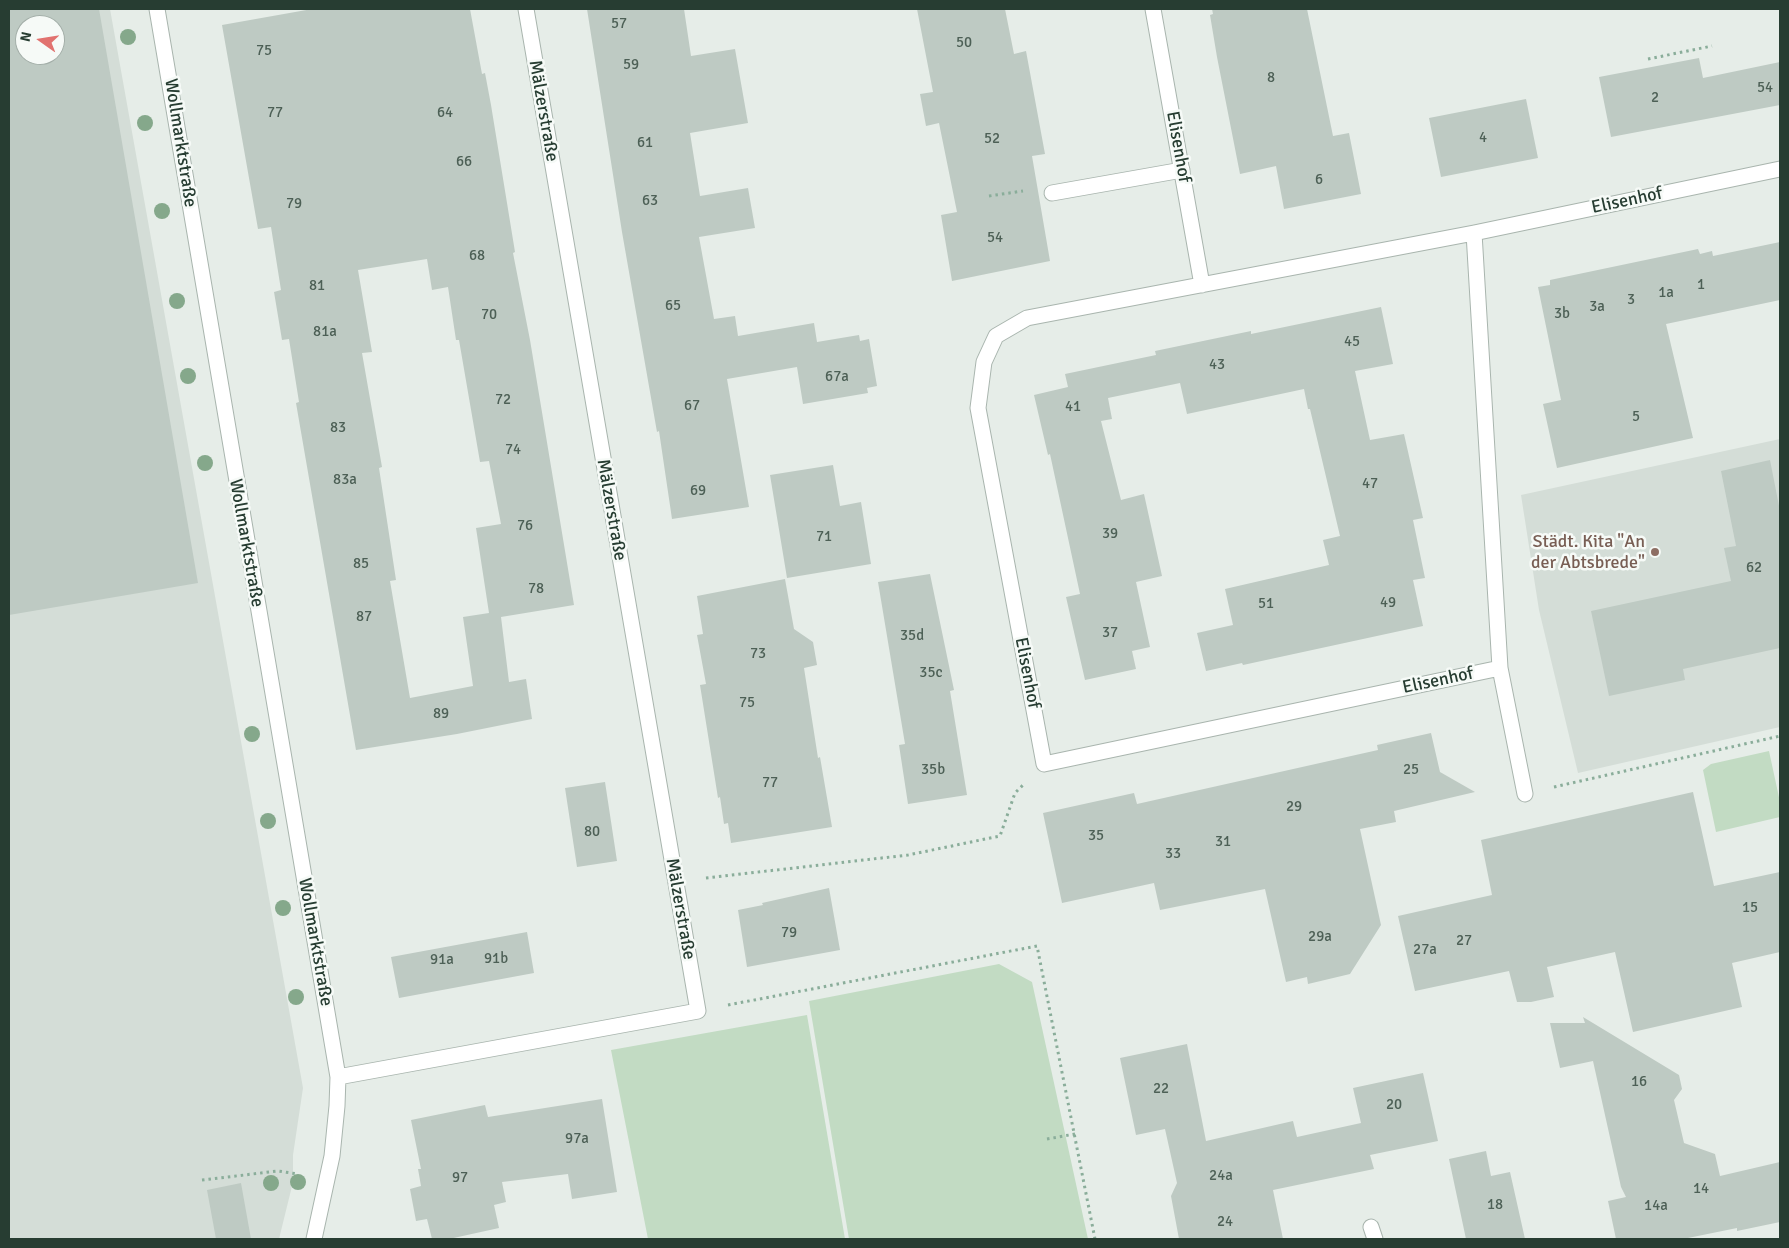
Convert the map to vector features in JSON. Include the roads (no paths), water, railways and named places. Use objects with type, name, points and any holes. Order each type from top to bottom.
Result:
[{"type":"street","name":"Wollmarktstraße","points":[[157,9],[338,1077],[332,1156],[314,1239]]},
{"type":"street","name":"Mälzerstraße","points":[[338,1077],[698,1011],[526,9]]},
{"type":"street","name":"Elisenhof","points":[[1153,9],[1202,285]]},
{"type":"street","name":"Elisenhof","points":[[1500,668],[1044,764],[978,408],[984,362],[996,336],[1027,318],[1474,233],[1780,169]]},
{"type":"street","points":[[1052,193],[1182,170]]},
{"type":"street","points":[[1474,233],[1500,668],[1525,794]]},
{"type":"place","name":"Städt. Kita \"An der Abtsbrede\"","points":[[1655,552]]}]
